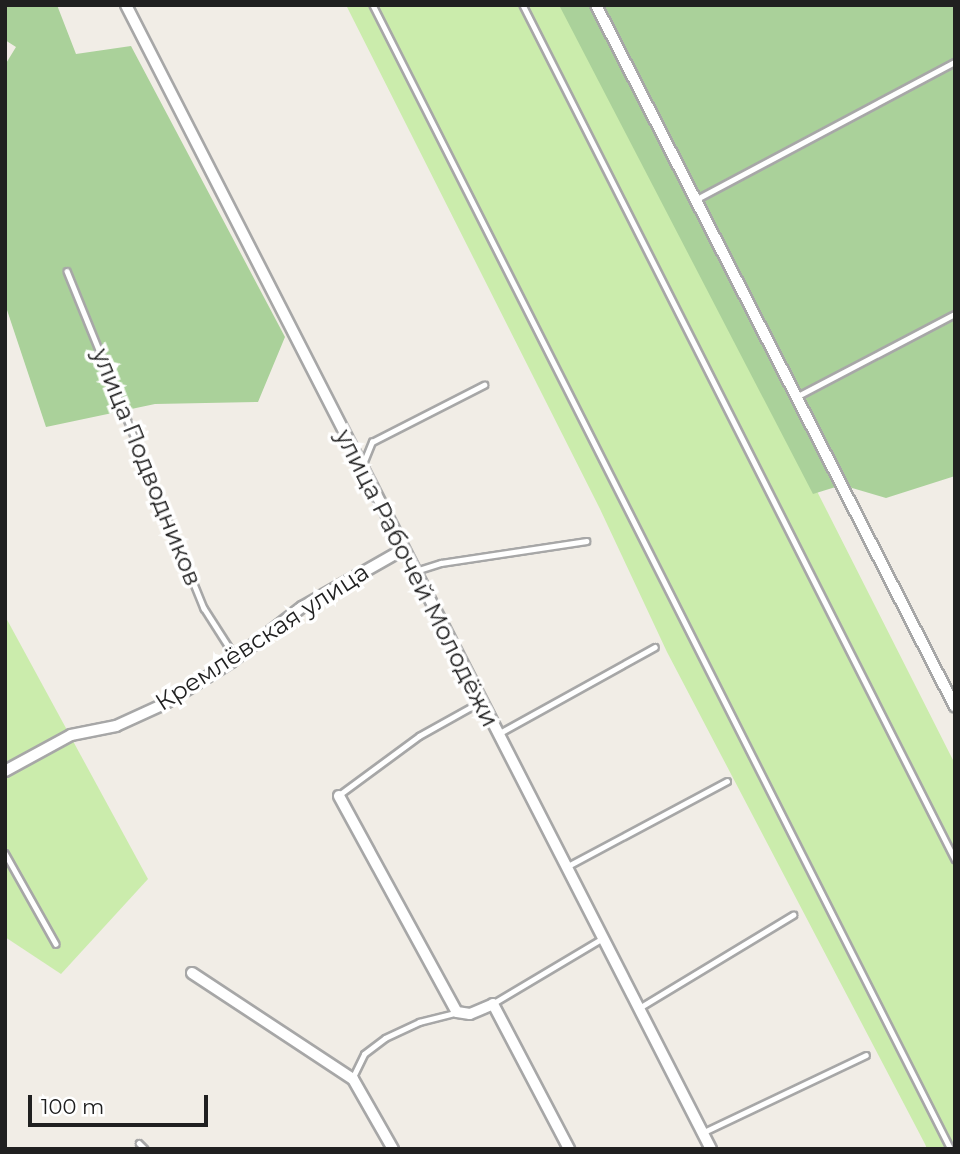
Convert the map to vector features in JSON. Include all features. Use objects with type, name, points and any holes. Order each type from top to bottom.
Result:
[{"type":"street","name":"улица Рабочей Молодёжи","points":[[126,5],[711,1149]]},
{"type":"street","points":[[599,6],[694,201],[955,707]]},
{"type":"street","name":"Кремлёвская улица","points":[[5,771],[71,735],[116,726],[164,704],[236,658],[302,607],[404,549]]},
{"type":"street","points":[[339,796],[457,1012],[470,1014],[493,1004],[569,1149]]},
{"type":"street","points":[[192,973],[353,1079],[393,1149]]},
{"type":"lane","points":[[373,5],[951,1149]]},
{"type":"lane","points":[[523,5],[955,859]]},
{"type":"lane","points":[[694,201],[955,62]]},
{"type":"lane","name":"улица Подводников","points":[[67,271],[204,608],[236,658]]},
{"type":"lane","points":[[795,398],[955,314]]},
{"type":"lane","points":[[362,468],[372,442],[484,385]]},
{"type":"lane","points":[[415,571],[441,563],[586,541]]},
{"type":"lane","points":[[497,735],[655,647]]},
{"type":"lane","points":[[339,796],[419,736],[481,702]]},
{"type":"lane","points":[[567,866],[727,781]]},
{"type":"lane","points":[[5,853],[56,944]]},
{"type":"lane","points":[[640,1007],[793,915]]},
{"type":"lane","points":[[493,1004],[604,937]]},
{"type":"lane","points":[[353,1079],[364,1054],[385,1038],[419,1022],[457,1012]]},
{"type":"lane","points":[[703,1133],[866,1055]]},
{"type":"lane","points":[[139,1143],[145,1149]]},
{"type":"green space","points":[[5,5],[57,5],[76,54],[131,46],[285,337],[258,402],[155,404],[46,427],[5,304],[5,65],[16,47],[5,40]]},
{"type":"green space","points":[[346,5],[571,5],[955,764],[955,1149],[927,1149],[667,652],[600,509]]},
{"type":"green space","points":[[559,5],[955,5],[955,476],[886,498],[842,485],[813,494]]},
{"type":"green space","points":[[5,616],[148,879],[61,974],[5,937]]}]
